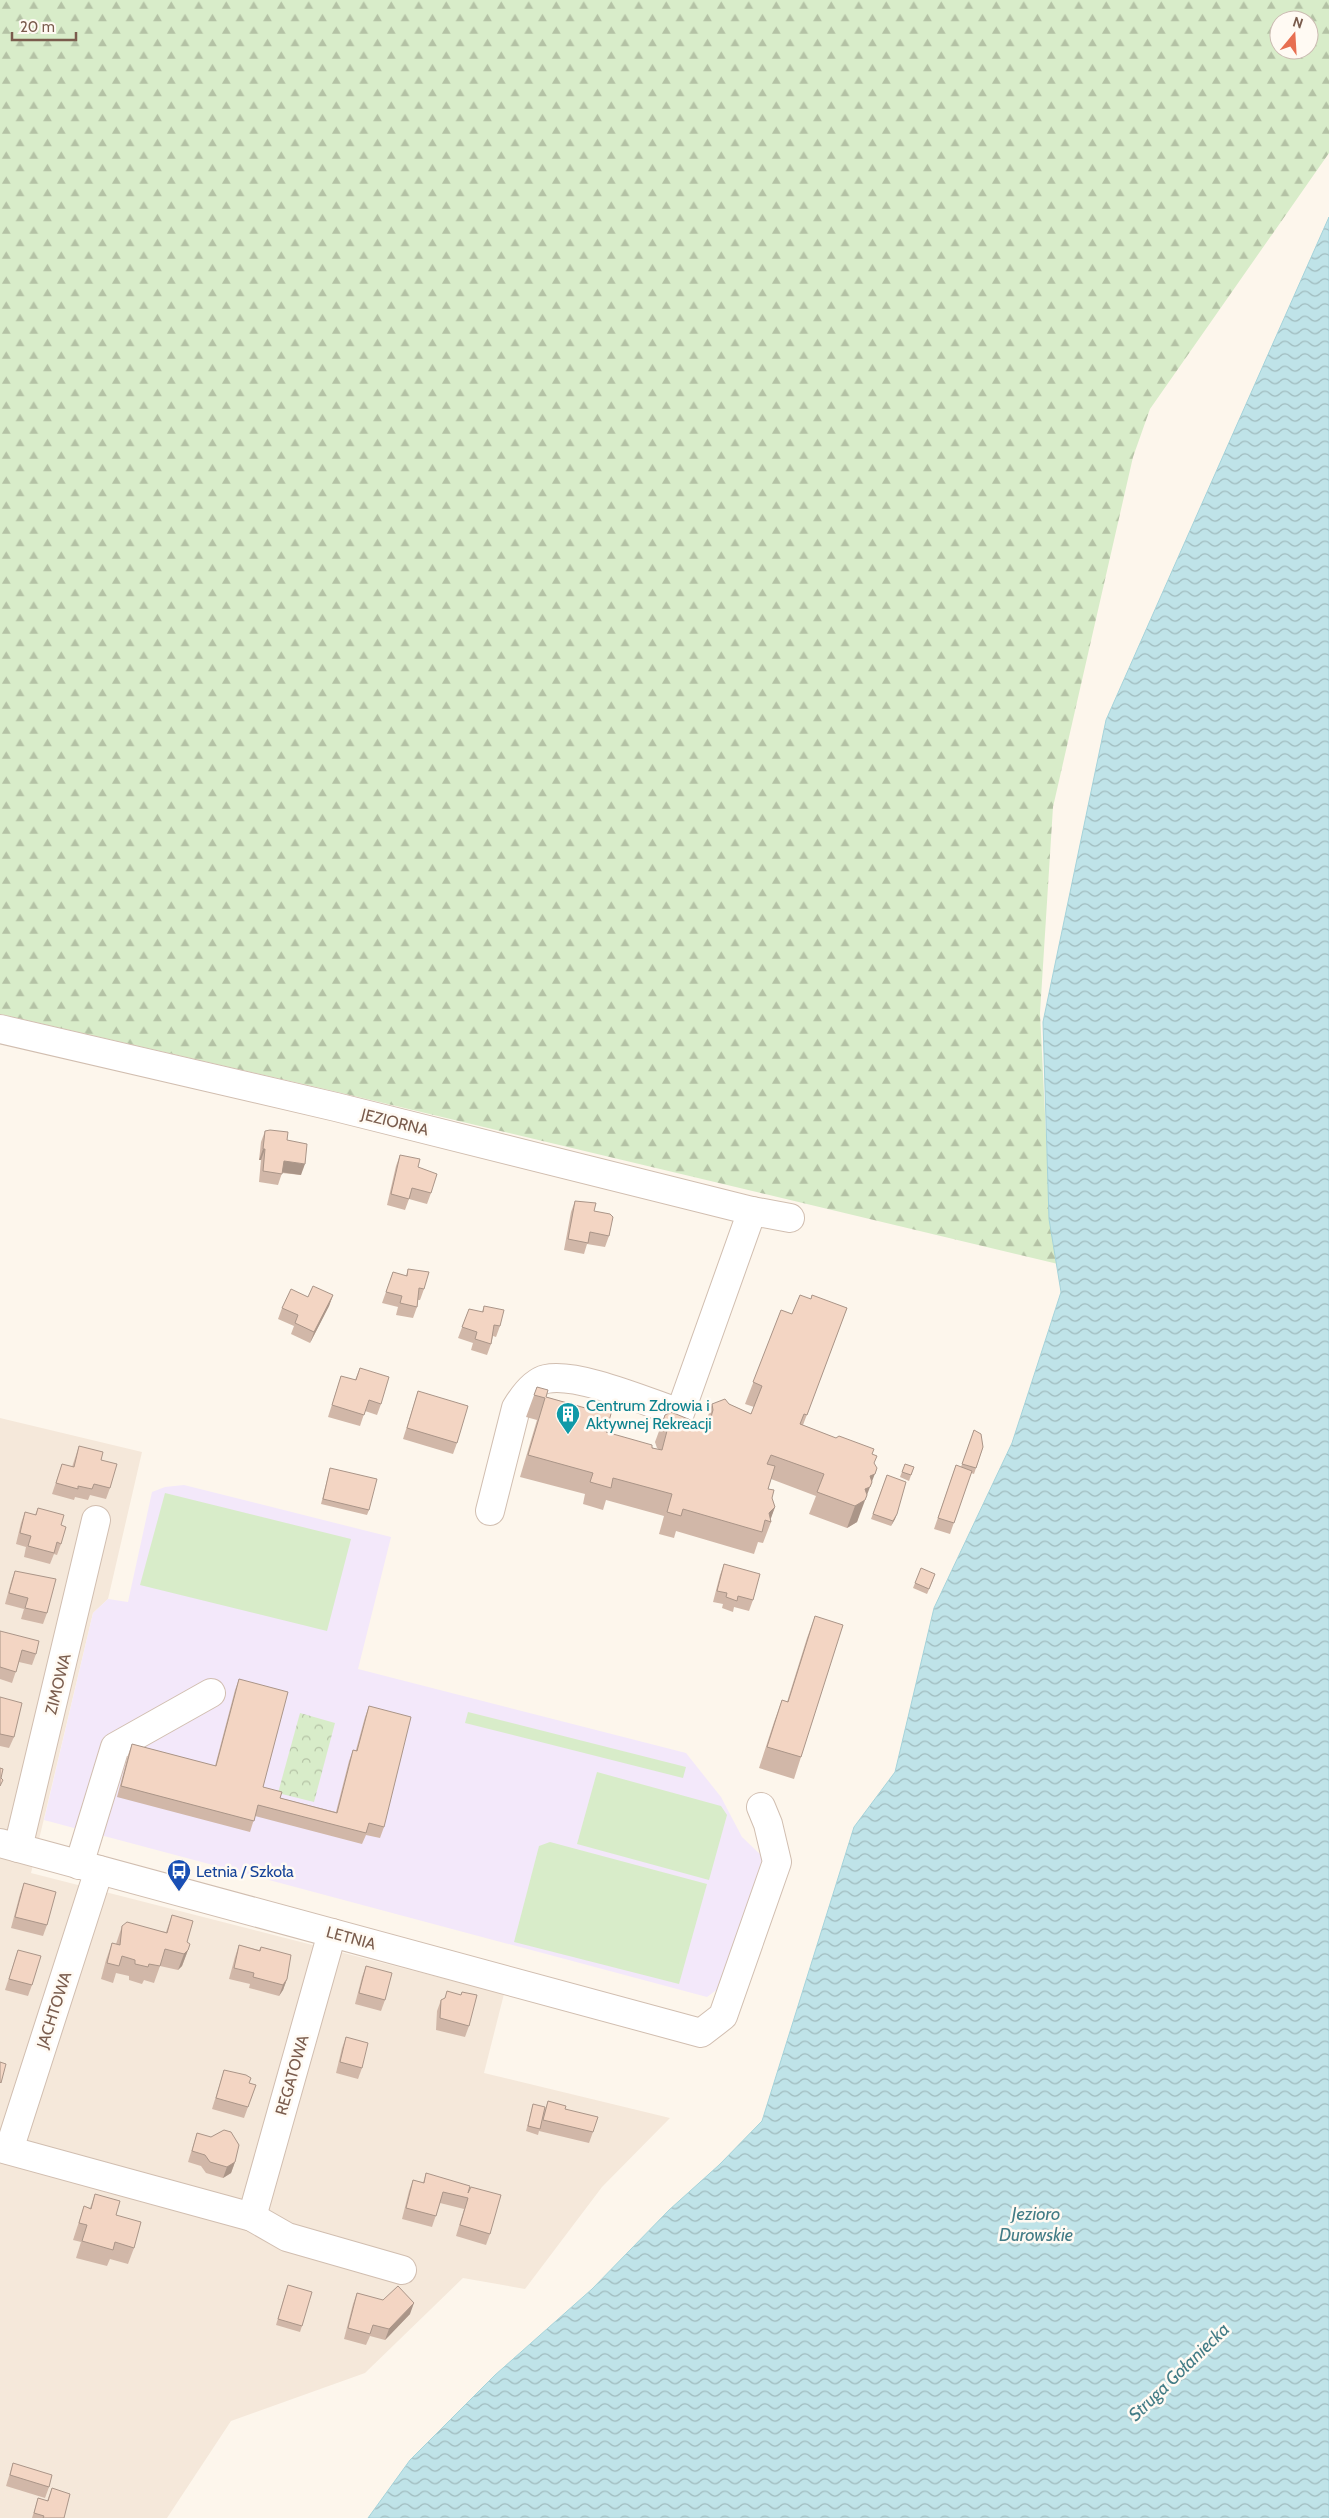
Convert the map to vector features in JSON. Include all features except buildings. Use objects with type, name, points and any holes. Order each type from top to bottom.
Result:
[{"type":"street","name":"JEZIORNA","points":[[0,1029],[336,1107],[752,1211],[790,1218]]},
{"type":"street","points":[[490,1511],[516,1408],[525,1394],[544,1380],[570,1378],[680,1413],[752,1211]]},
{"type":"street","name":"ZIMOWA","points":[[9,1846],[96,1520]]},
{"type":"street","name":"JACHTOWA","points":[[5,2149],[89,1868],[115,1747],[211,1693]]},
{"type":"street","name":"LETNIA","points":[[9,1846],[701,2033],[723,2016],[777,1862],[760,1807]]},
{"type":"street","name":"REGATOWA","points":[[252,2217],[332,1933]]},
{"type":"street","points":[[5,2149],[252,2217],[287,2236],[402,2270]]},
{"type":"shaded area","points":[[0,1418],[142,1452],[108,1599],[93,1613],[31,1873],[504,1994],[484,2073],[670,2118],[602,2187],[525,2289],[463,2278],[365,2373],[231,2421],[167,2518],[0,2518]]},
{"type":"shaded area","points":[[184,1485],[391,1537],[358,1669],[686,1753],[721,1797],[742,1837],[763,1857],[719,1988],[707,1997],[44,1820],[93,1613],[108,1599],[128,1602],[152,1492],[165,1487]]},
{"type":"green space","points":[[0,0],[1329,0],[1329,153],[1150,409],[1133,457],[1053,807],[1040,1013],[1050,1216],[1058,1264],[329,1090],[0,1014]]},
{"type":"green space","points":[[165,1493],[351,1539],[327,1631],[140,1585]]},
{"type":"green space","points":[[468,1712],[686,1767],[683,1778],[465,1723]]},
{"type":"green space","points":[[300,1713],[335,1723],[314,1802],[278,1793]]},
{"type":"green space","points":[[597,1772],[721,1806],[727,1815],[709,1880],[577,1844]]},
{"type":"green space","points":[[550,1842],[707,1884],[679,1984],[514,1942],[539,1846]]},
{"type":"water","name":"Jezioro Durowskie","points":[[1329,217],[1329,2518],[368,2518],[410,2460],[495,2375],[592,2289],[669,2210],[719,2165],[762,2121],[854,1827],[895,1772],[934,1608],[1012,1443],[1061,1292],[1049,1219],[1043,1022],[1106,720]]},
{"type":"place","name":"Centrum Zdrowia i Aktywnej Rekreacji","points":[[568,1435]]},
{"type":"place","name":"Letnia / Szkoła","points":[[179,1892]]},
{"type":"water label","name":"Struga Gołaniecka","points":[[1179,2372]]}]
